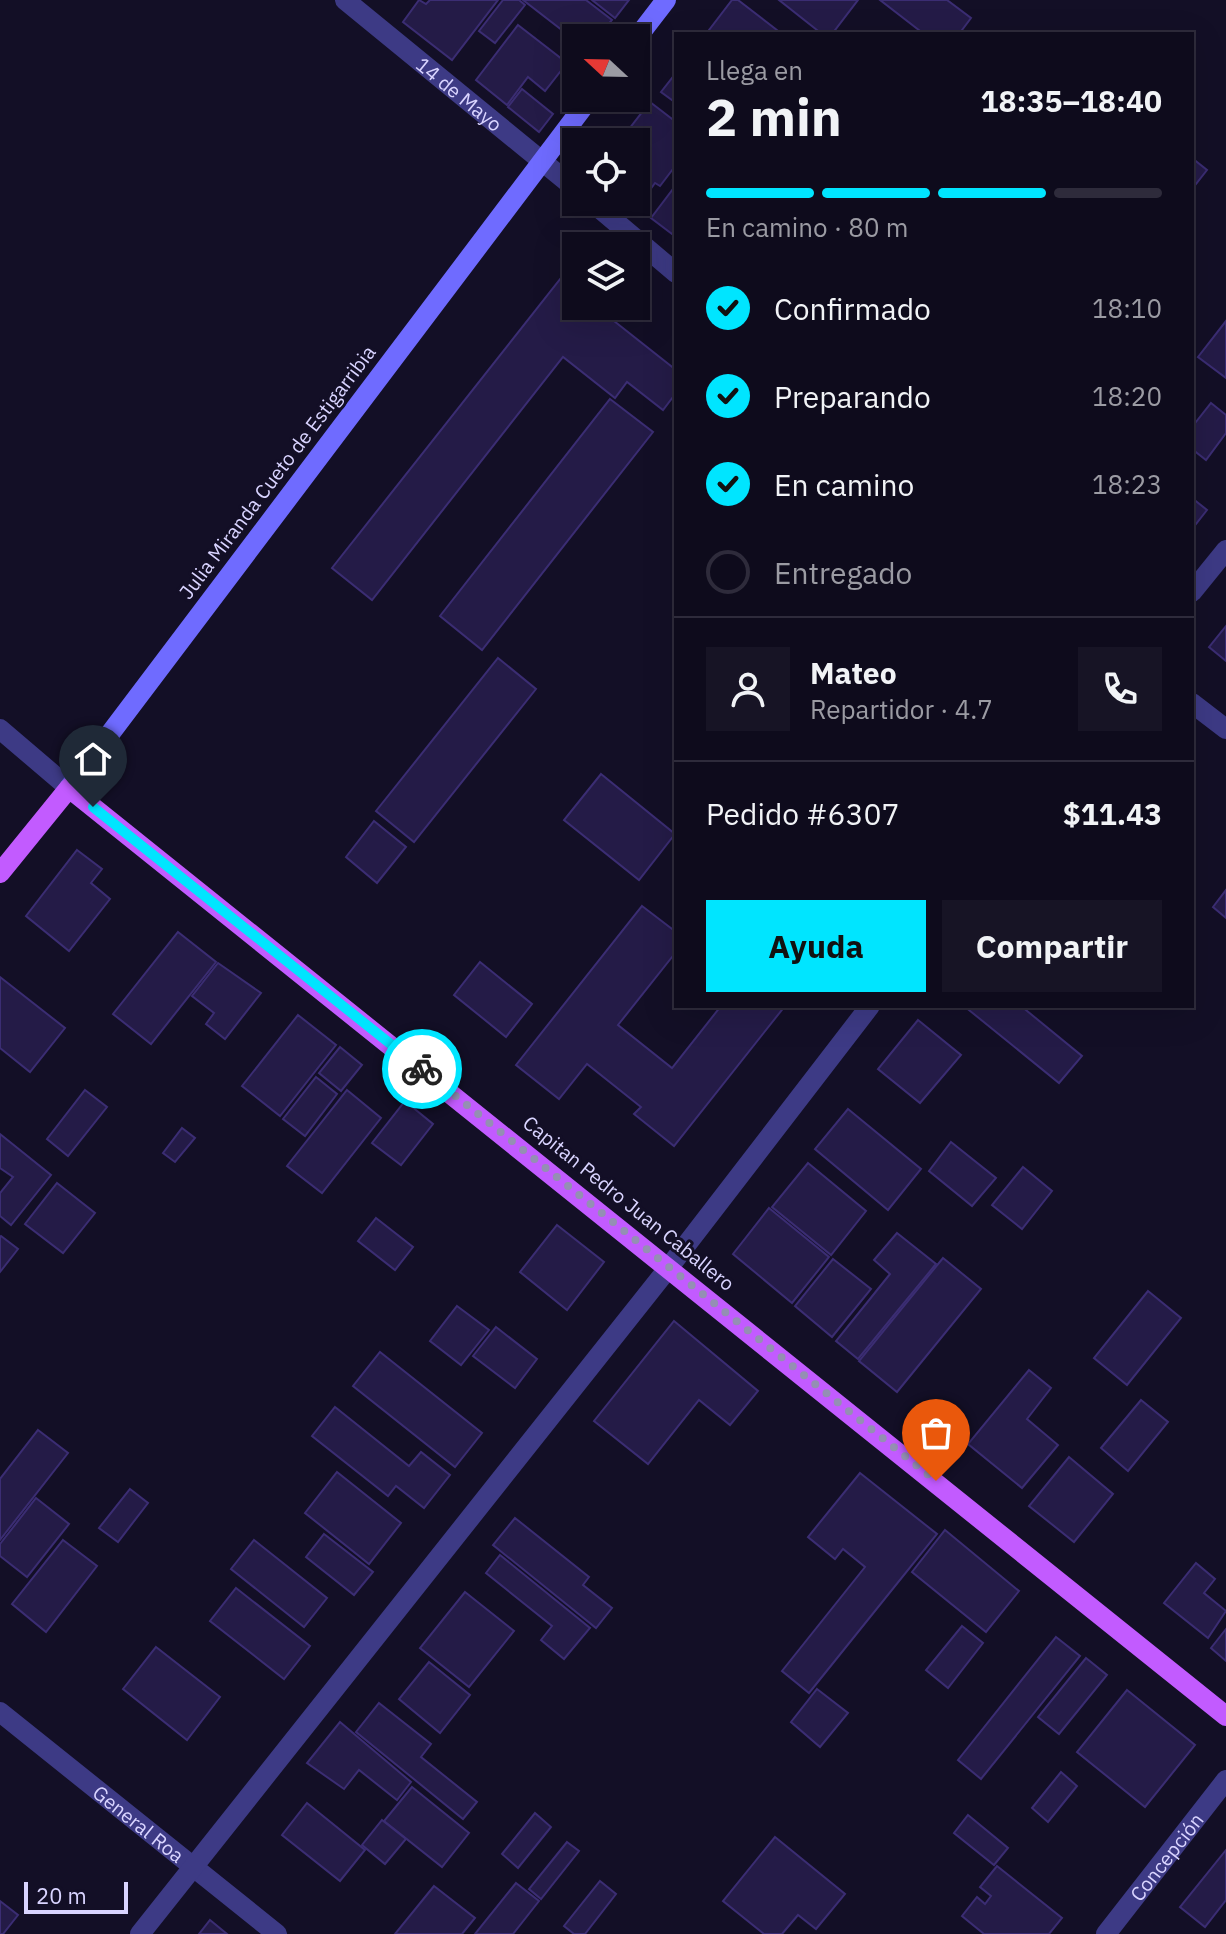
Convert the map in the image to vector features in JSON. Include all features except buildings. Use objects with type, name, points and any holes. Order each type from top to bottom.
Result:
[{"type":"main road","points":[[648,24],[666,0]]},
{"type":"main road","name":"Julia Miranda Cueto de Estigarribia","points":[[0,873],[69,788],[579,112]]},
{"type":"main road","name":"Capitan Pedro Juan Caballero","points":[[69,788],[670,1266],[1226,1716]]},
{"type":"street","name":"14 de Mayo","points":[[345,0],[562,177]]},
{"type":"street","points":[[609,216],[674,271]]},
{"type":"street","points":[[1194,590],[1226,550]]},
{"type":"street","points":[[1194,705],[1226,729]]},
{"type":"street","name":"Capitan Pedro Juan Caballero","points":[[0,729],[69,788]]},
{"type":"street","points":[[140,1934],[670,1266],[868,1008]]},
{"type":"street","name":"General Roa","points":[[0,1712],[277,1934]]},
{"type":"street","name":"Concepción","points":[[1106,1934],[1226,1780]]},
{"type":"way so far","points":[[422,1069],[936,1481]]},
{"type":"route","points":[[93,807],[422,1069]]}]
